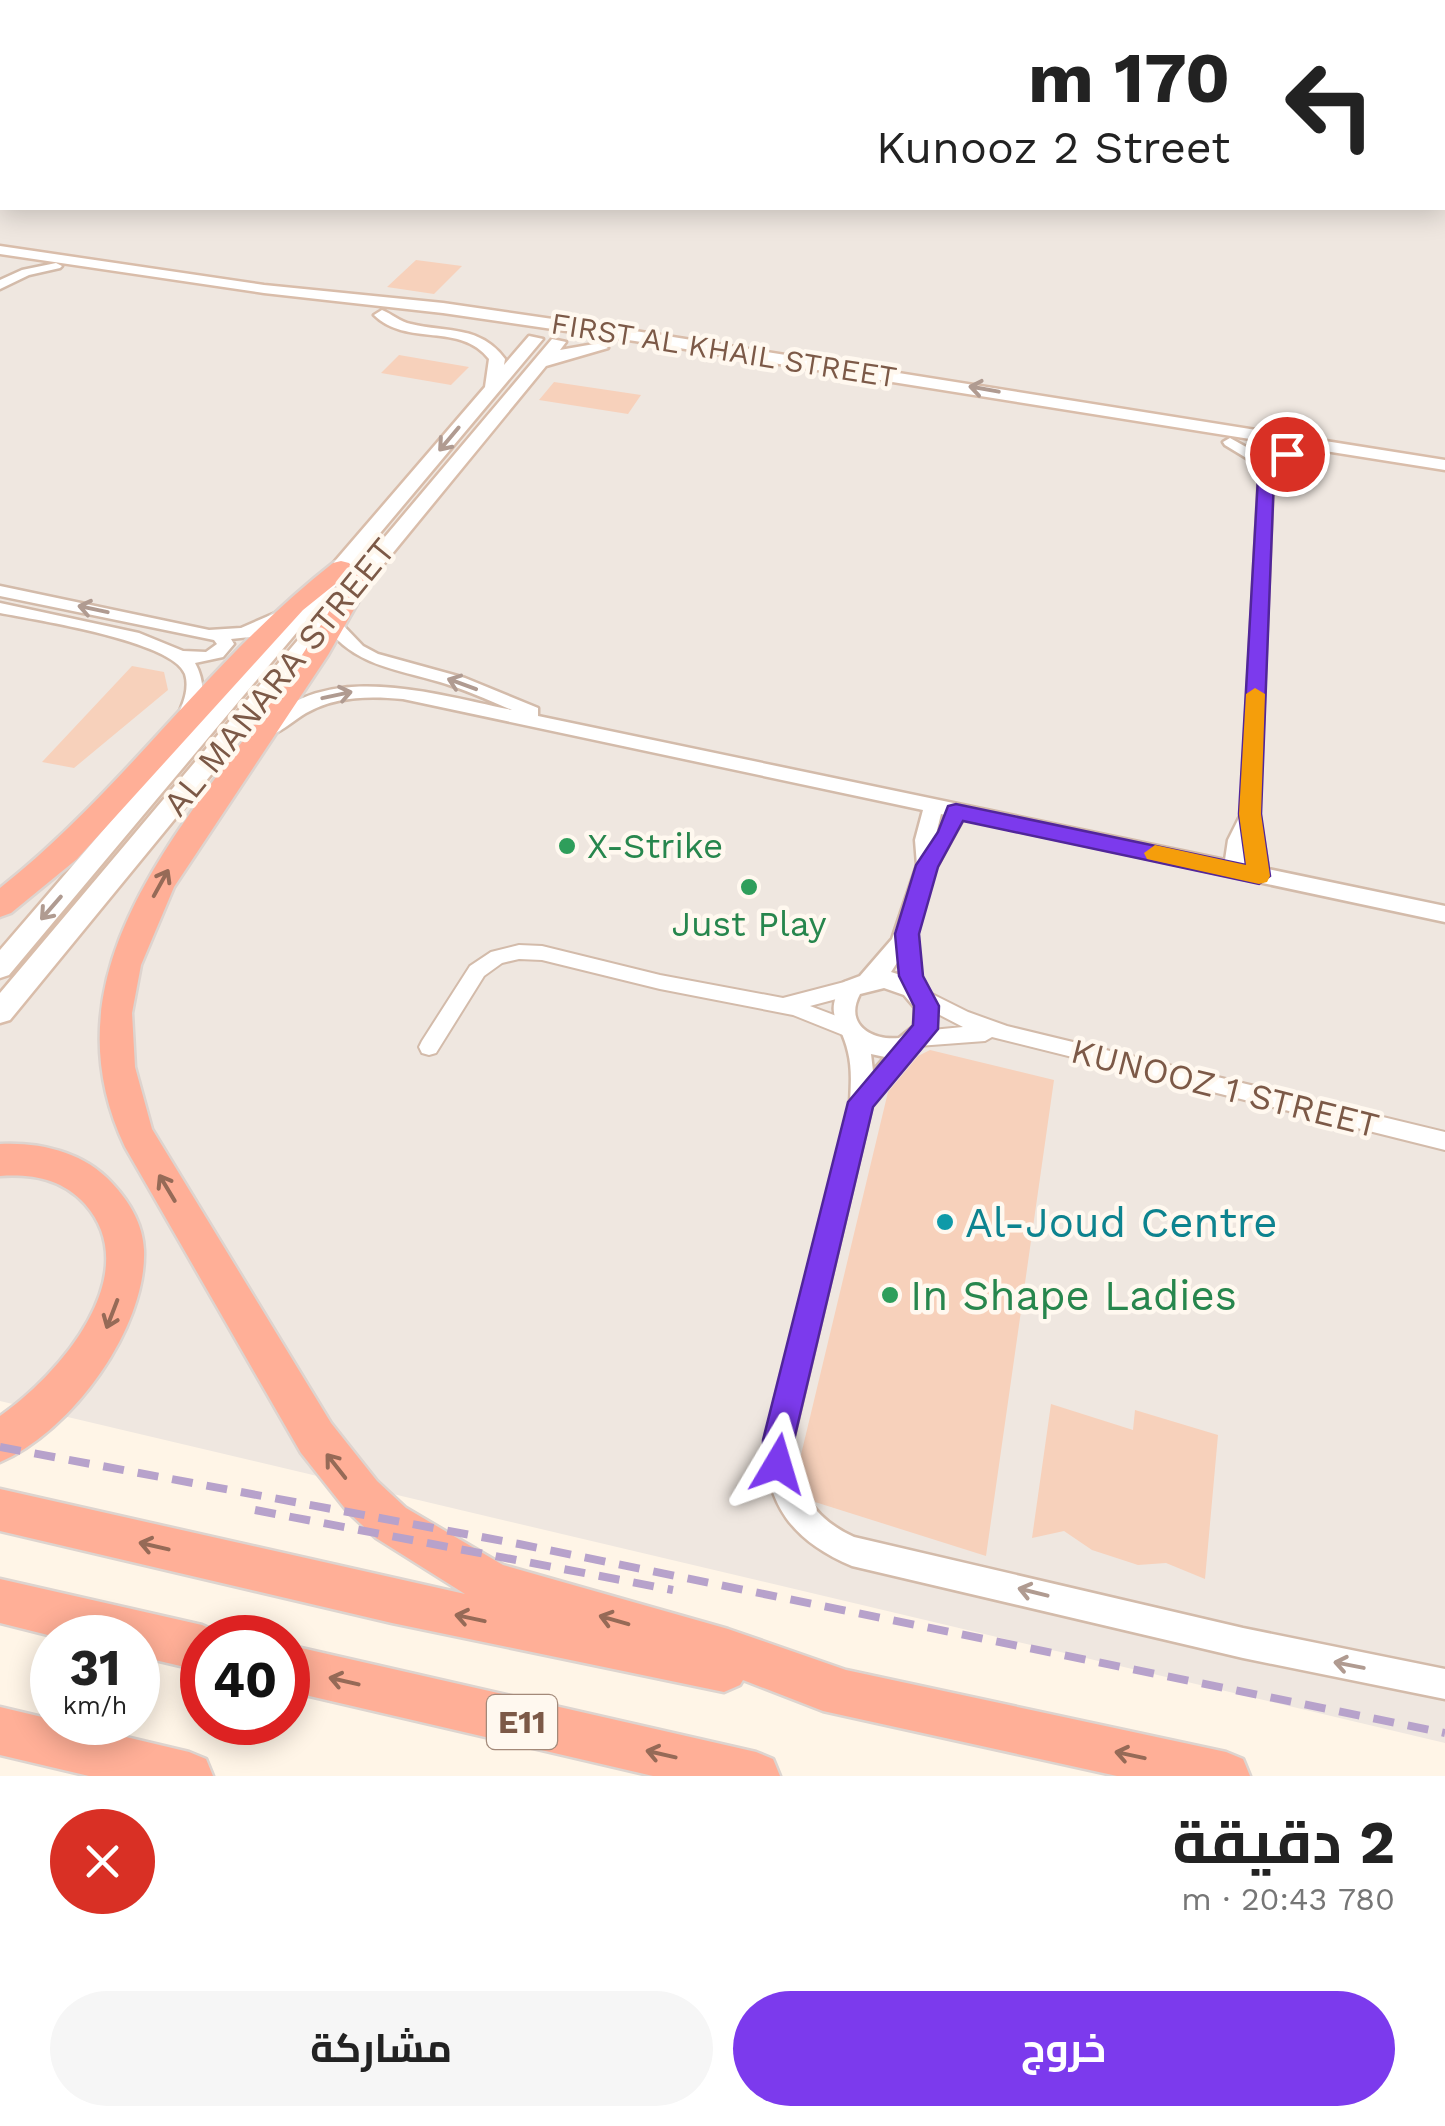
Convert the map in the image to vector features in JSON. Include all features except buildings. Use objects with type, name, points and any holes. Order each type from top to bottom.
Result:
[{"type":"highway","points":[[0,905],[66,851],[294,605],[351,572]]},
{"type":"highway","points":[[351,572],[333,625],[179,852],[141,923],[118,998],[116,1055],[137,1136],[316,1438],[362,1496],[391,1523],[460,1568],[538,1599],[728,1652],[841,1691]]},
{"type":"highway","points":[[0,1160],[56,1165],[93,1186],[116,1219],[124,1262],[113,1313],[84,1366],[38,1414],[0,1441]]},
{"type":"highway","points":[[0,1510],[430,1609],[841,1691],[1226,1776]]},
{"type":"highway","points":[[0,1601],[180,1643]]},
{"type":"highway","name":"E11","points":[[310,1673],[756,1776]]},
{"type":"highway","points":[[0,1731],[189,1776]]},
{"type":"main road","name":"FIRST AL KHAIL STREET","points":[[0,250],[546,332],[600,348],[1445,474]]},
{"type":"main road","name":"FIRST AL KHAIL STREET","points":[[0,258],[382,316],[722,350],[1445,465]]},
{"type":"main road","points":[[382,316],[392,323],[457,334],[484,344],[497,360],[493,388]]},
{"type":"main road","points":[[546,332],[677,349],[722,350]]},
{"type":"main road","name":"AL MANARA STREET","points":[[0,968],[540,365],[546,332]]},
{"type":"main road","name":"AL MANARA STREET","points":[[0,1012],[493,388],[546,332]]},
{"type":"main road","points":[[540,365],[566,353],[600,348]]},
{"type":"street","points":[[4,282],[17,270],[18,261]]},
{"type":"street","points":[[4,282],[56,266]]},
{"type":"street","points":[[1230,442],[1254,455],[1266,477]]},
{"type":"street","points":[[1259,876],[1250,814],[1266,477],[1276,458],[1302,452]]},
{"type":"street","points":[[0,590],[219,635],[259,628],[294,605]]},
{"type":"street","points":[[0,608],[162,644],[192,670],[196,688],[181,726]]},
{"type":"street","points":[[333,625],[346,642],[368,656],[457,681],[585,734]]},
{"type":"street","points":[[180,656],[199,658],[216,654],[226,644],[219,635]]},
{"type":"street","points":[[255,744],[304,705],[359,690],[403,693],[1445,914]]},
{"type":"street","points":[[927,865],[925,840],[934,806]]},
{"type":"street","points":[[956,811],[948,834],[927,865],[907,934],[888,963],[861,984],[842,1007],[862,1069],[861,1102],[778,1440],[778,1464],[786,1493],[816,1533],[852,1552],[1243,1644],[1445,1684]]},
{"type":"street","points":[[1233,870],[1238,840],[1250,814]]},
{"type":"street","points":[[861,1102],[914,1041],[928,1018],[918,993],[907,934]]},
{"type":"street","points":[[429,1047],[477,971],[497,957],[520,952],[542,952],[660,982],[814,1013],[888,1049],[914,1041]]},
{"type":"street","points":[[776,1004],[816,1000],[861,984],[894,980],[918,993]]},
{"type":"street","name":"KUNOOZ 1 STREET","points":[[918,993],[961,1018],[1006,1034],[1445,1141]]},
{"type":"street","name":"KUNOOZ 1 STREET","points":[[914,1041],[970,1032],[1006,1034]]},
{"type":"shaded area","points":[[0,210],[1445,210],[1445,1743],[0,1401]]},
{"type":"railway","points":[[0,1447],[519,1544],[1445,1733]]},
{"type":"railway","points":[[255,1510],[673,1590]]},
{"type":"slow traffic","points":[[1155,853],[1259,876],[1250,814],[1255,694]]},
{"type":"place","name":"X-Strike","points":[[567,846]]},
{"type":"place","name":"Just Play","points":[[749,887]]},
{"type":"place","name":"Al-Joud Centre","points":[[945,1222]]},
{"type":"place","name":"In Shape Ladies","points":[[890,1295]]},
{"type":"route","points":[[778,1464],[778,1440],[861,1102],[918,1038],[928,1018],[911,976],[907,934],[927,865],[948,834],[956,811],[1259,876],[1250,814],[1266,477],[1273,461],[1287,454]]}]
